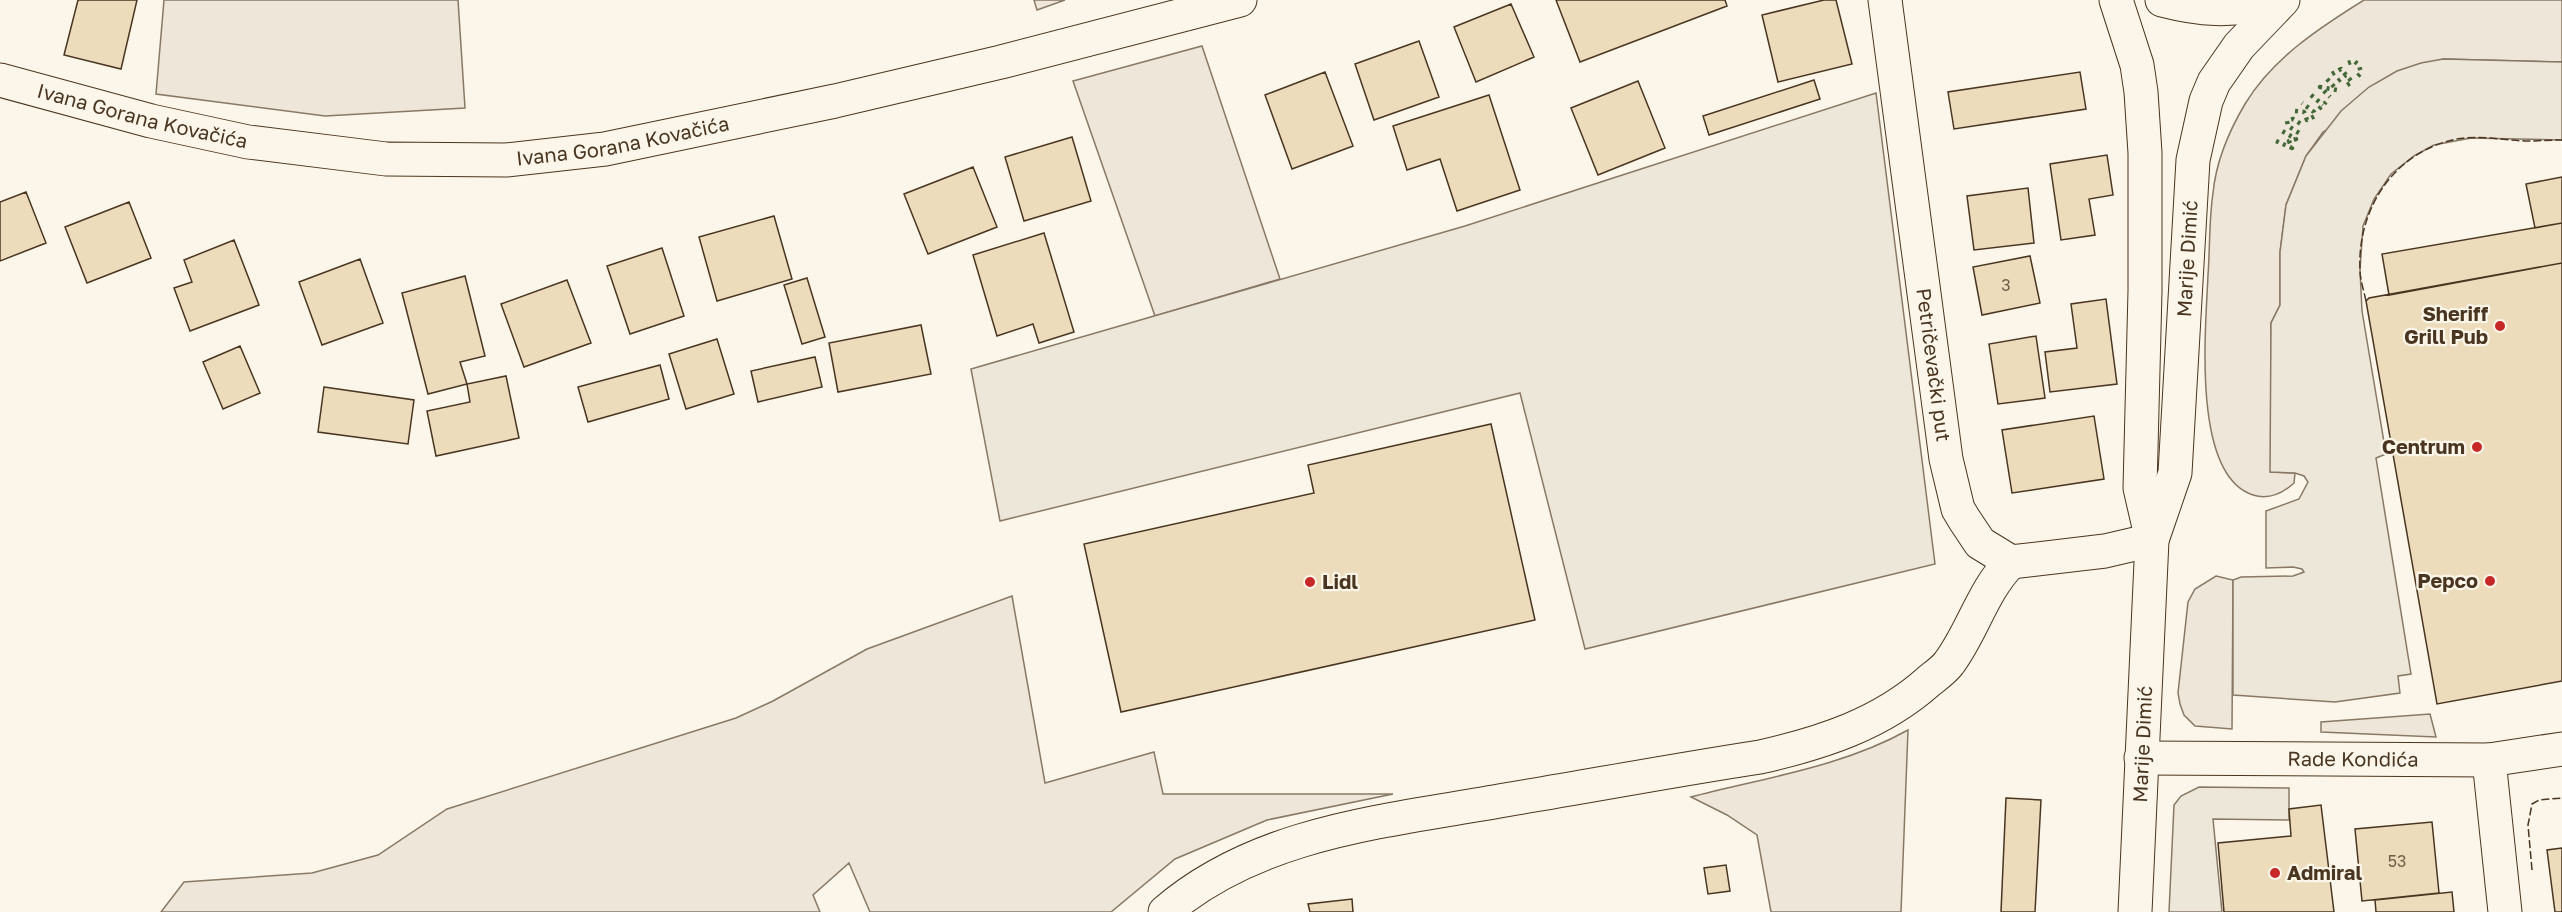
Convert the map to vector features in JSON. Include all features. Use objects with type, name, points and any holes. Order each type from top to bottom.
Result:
[{"type":"street","name":"Ivana Gorana Kovačića","points":[[0,80],[141,118],[248,142],[386,159],[506,160],[605,149],[835,101],[1001,62],[1240,0]]},
{"type":"street","name":"Petričevački put","points":[[1885,0],[1946,459],[1958,509],[1964,519],[1980,543],[2010,562]]},
{"type":"street","name":"Marije Dimić","points":[[2116,0],[2137,64],[2145,153],[2145,291],[2140,488],[2152,540],[2135,912]]},
{"type":"street","points":[[2162,0],[2192,8],[2226,9],[2269,0]]},
{"type":"street","name":"Marije Dimić","points":[[2152,540],[2175,473],[2193,160],[2199,126],[2206,101],[2224,66],[2283,0]]},
{"type":"street","points":[[1166,912],[1204,882],[1256,855],[1336,830],[1761,757],[1810,746],[1878,719],[1910,699],[1949,663],[1987,593],[2010,562],[2105,551],[2152,540]]},
{"type":"street","name":"Rade Kondića","points":[[2141,758],[2489,760],[2562,749]]},
{"type":"street","points":[[2489,760],[2505,912]]},
{"type":"shaded area","points":[[164,0],[458,0],[465,108],[325,116],[156,94]]},
{"type":"shaded area","points":[[1034,0],[1065,0],[1037,10]]},
{"type":"shaded area","points":[[2364,0],[2562,0],[2562,62],[2443,59],[2323,132],[2306,156],[2286,205],[2280,252],[2280,305],[2271,323],[2271,472],[2295,473],[2294,483],[2275,495],[2265,497],[2253,495],[2233,482],[2220,459],[2211,430],[2206,397],[2205,328],[2210,224],[2217,170],[2224,147],[2239,114],[2256,87],[2298,45]]},
{"type":"shaded area","points":[[1202,46],[1280,279],[1155,316],[1073,81]]},
{"type":"shaded area","points":[[2443,59],[2562,62],[2562,140],[2471,138],[2434,145],[2414,156],[2391,174],[2374,199],[2363,226],[2360,270],[2362,311],[2386,454],[2376,458],[2411,674],[2398,676],[2400,693],[2335,702],[2233,695],[2233,580],[2241,577],[2293,576],[2304,572],[2302,569],[2293,567],[2266,568],[2266,511],[2299,499],[2308,482],[2304,476],[2295,473],[2270,472],[2271,323],[2280,305],[2280,252],[2286,205],[2306,156],[2341,111],[2369,87],[2397,71]]},
{"type":"shaded area","points":[[1876,93],[1935,564],[1585,649],[1520,393],[1000,521],[971,369],[1465,226]]},
{"type":"shaded area","points":[[2216,576],[2233,580],[2232,729],[2195,726],[2184,715],[2178,693],[2188,602],[2195,589]]},
{"type":"shaded area","points":[[1012,596],[1045,783],[1154,752],[1163,794],[1393,794],[1267,820],[1175,859],[1111,912],[870,912],[849,863],[813,895],[820,912],[161,912],[184,882],[312,873],[378,855],[447,809],[736,718],[773,701],[867,649]]},
{"type":"shaded area","points":[[2430,714],[2436,737],[2321,732],[2321,722]]},
{"type":"shaded area","points":[[1908,730],[1901,912],[1771,912],[1757,835],[1727,815],[1691,797],[1829,762],[1883,743]]},
{"type":"shaded area","points":[[2199,787],[2289,788],[2289,820],[2213,819],[2222,912],[2169,912],[2174,805],[2181,796]]},
{"type":"building","points":[[78,0],[137,0],[121,69],[64,55]]},
{"type":"building","points":[[1556,0],[1725,0],[1727,6],[1580,62]]},
{"type":"building","points":[[1824,0],[1836,0],[1852,64],[1778,82],[1762,15]]},
{"type":"building","points":[[1511,4],[1534,57],[1476,82],[1454,27]]},
{"type":"building","points":[[1419,41],[1439,97],[1374,120],[1355,64]]},
{"type":"building","points":[[1325,72],[1353,146],[1292,169],[1265,95]]},
{"type":"building","points":[[2080,72],[2086,109],[1954,129],[1948,92]]},
{"type":"building","points":[[1814,80],[1820,99],[1709,135],[1703,116]]},
{"type":"building","points":[[1638,81],[1665,148],[1598,175],[1571,108]]},
{"type":"building","points":[[1489,95],[1520,190],[1457,211],[1440,159],[1407,170],[1393,126]]},
{"type":"building","points":[[1072,137],[1091,201],[1024,221],[1005,157]]},
{"type":"building","points":[[2107,155],[2113,195],[2089,199],[2095,235],[2061,240],[2050,164]]},
{"type":"building","points":[[973,167],[997,227],[928,254],[904,194]]},
{"type":"building","points":[[2562,177],[2562,223],[2535,228],[2526,184]]},
{"type":"building","points":[[2028,188],[2034,243],[1974,250],[1967,196]]},
{"type":"building","points":[[26,192],[46,243],[0,261],[0,202]]},
{"type":"building","points":[[129,202],[151,258],[87,283],[65,227]]},
{"type":"building","points":[[774,216],[792,279],[717,301],[699,237]]},
{"type":"building","points":[[2562,223],[2562,263],[2389,295],[2382,254]]},
{"type":"building","points":[[1044,233],[1074,332],[1039,343],[1033,324],[997,336],[973,255]]},
{"type":"building","points":[[234,240],[259,305],[190,331],[174,288],[192,282],[184,260]]},
{"type":"building","points":[[662,248],[684,316],[630,334],[607,266]]},
{"type":"building","points":[[2030,256],[2040,303],[1982,315],[1973,267]]},
{"type":"building","points":[[360,259],[383,323],[322,345],[299,282]]},
{"type":"building","name":"Centrum","points":[[2562,263],[2562,681],[2437,704],[2366,301],[2369,298]]},
{"type":"building","points":[[465,276],[485,356],[460,362],[467,384],[428,394],[402,293]]},
{"type":"building","points":[[807,278],[825,337],[802,344],[784,285]]},
{"type":"building","points":[[567,280],[591,343],[524,367],[501,304]]},
{"type":"building","points":[[2106,299],[2117,384],[2050,392],[2045,352],[2077,348],[2071,304]]},
{"type":"building","points":[[921,325],[931,374],[838,392],[829,343]]},
{"type":"building","points":[[2036,336],[2045,398],[1998,404],[1989,344]]},
{"type":"building","points":[[717,339],[734,394],[686,409],[669,354]]},
{"type":"building","points":[[240,346],[260,393],[223,409],[203,362]]},
{"type":"building","points":[[815,357],[822,387],[758,402],[751,371]]},
{"type":"building","points":[[660,365],[669,399],[588,422],[578,387]]},
{"type":"building","points":[[506,376],[519,438],[436,456],[427,411],[470,402],[467,384]]},
{"type":"building","points":[[324,387],[414,400],[408,444],[318,432]]},
{"type":"building","points":[[2094,416],[2104,479],[2012,493],[2002,430]]},
{"type":"building","name":"Lidl","points":[[1491,424],[1535,620],[1121,712],[1084,544],[1314,493],[1308,465]]},
{"type":"building","points":[[2006,798],[2041,800],[2035,912],[2001,912]]},
{"type":"building","name":"Admiral","points":[[2321,805],[2334,912],[2224,912],[2218,843],[2291,836],[2289,809]]},
{"type":"building","points":[[2432,822],[2439,893],[2362,901],[2355,829]]},
{"type":"building","points":[[2562,848],[2562,912],[2555,912],[2547,850]]},
{"type":"building","points":[[1726,865],[1730,891],[1708,894],[1704,868]]},
{"type":"building","points":[[2452,892],[2454,912],[2376,912],[2375,900]]},
{"type":"building","points":[[1352,899],[1353,912],[1310,912],[1308,904]]},
{"type":"hedge","points":[[2348,63],[2354,61],[2359,65],[2361,73],[2357,77]]},
{"type":"hedge","points":[[2332,74],[2341,69],[2352,82],[2344,87]]},
{"type":"hedge","points":[[2338,81],[2346,75]]},
{"type":"hedge","points":[[2327,79],[2337,90],[2320,87],[2330,97]]},
{"type":"hedge","points":[[2311,95],[2323,105]]},
{"type":"hedge","points":[[2319,109],[2326,102]]},
{"type":"hedge","points":[[2295,111],[2304,112],[2307,120],[2315,116],[2314,112],[2302,103]]},
{"type":"hedge","points":[[2299,133],[2288,126],[2287,121],[2293,119],[2304,126]]},
{"type":"hedge","points":[[2276,141],[2292,148],[2289,141],[2296,139],[2282,131]]},
{"type":"fence","points":[[2366,301],[2360,270],[2365,225],[2373,204],[2398,169],[2415,156],[2457,139],[2474,137],[2525,141],[2562,140]]},
{"type":"fence","points":[[2532,870],[2528,825],[2532,804],[2539,800],[2562,798]]},
{"type":"place","name":"Sheriff Grill Pub","points":[[2500,326]]},
{"type":"place","name":"Centrum","points":[[2477,447]]},
{"type":"place","name":"Pepco","points":[[2490,581]]},
{"type":"place","name":"Lidl","points":[[1310,582]]},
{"type":"place","name":"Admiral","points":[[2275,873]]}]
